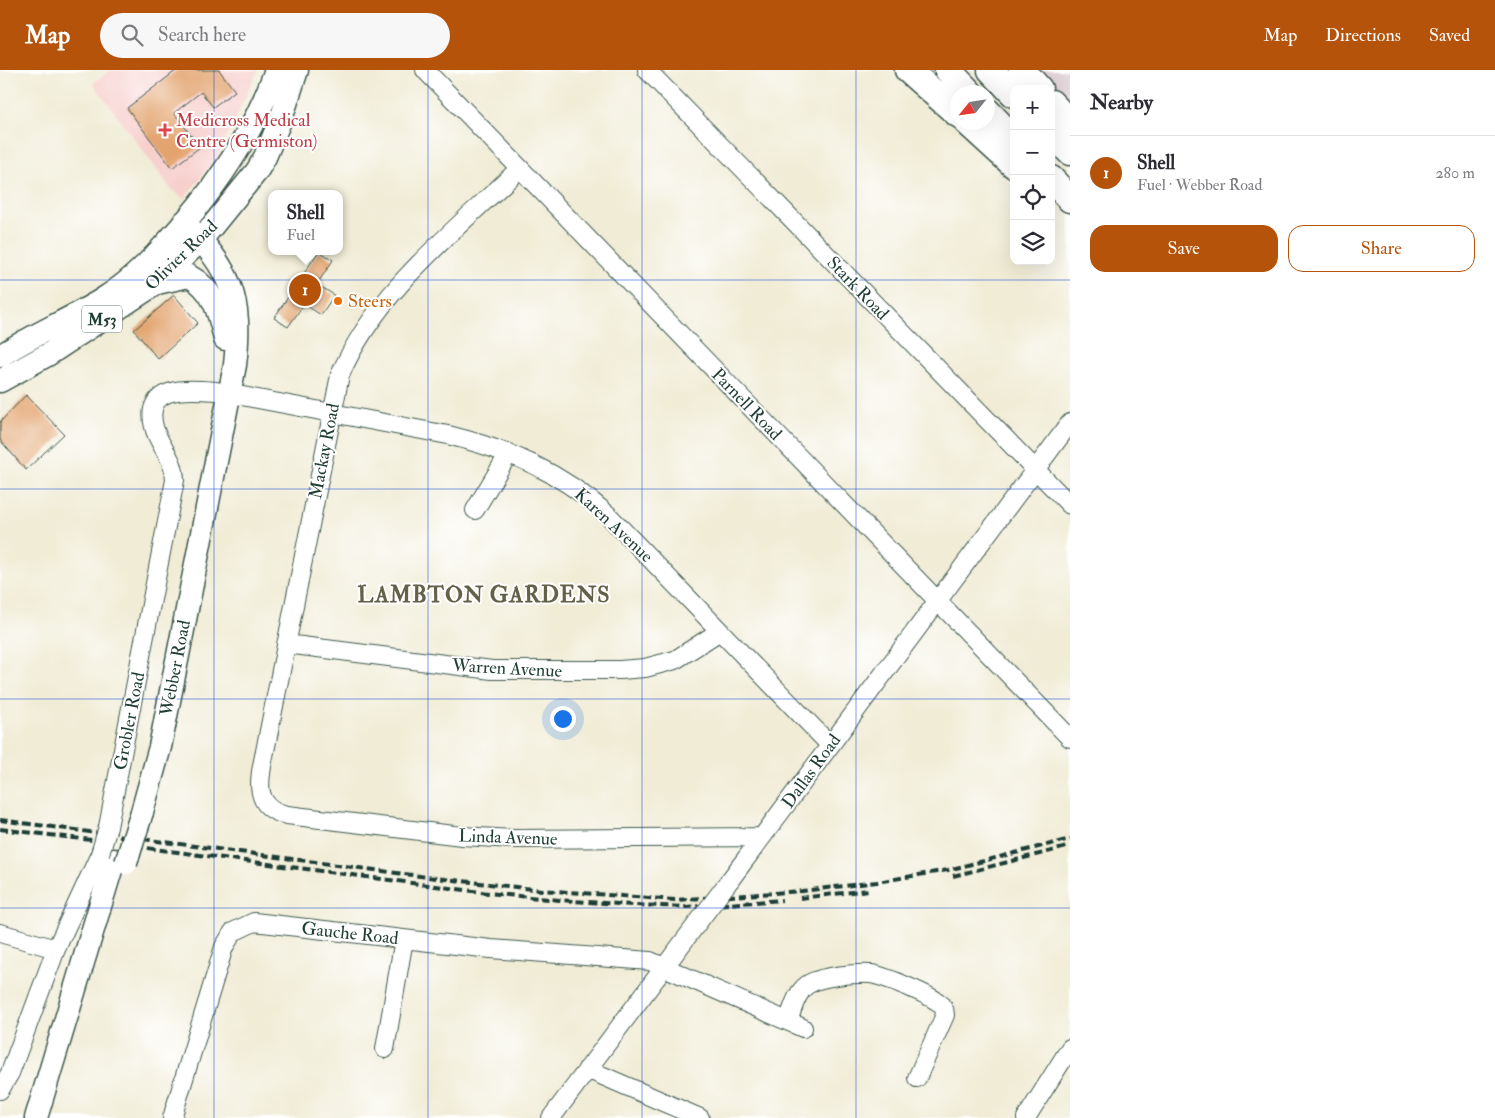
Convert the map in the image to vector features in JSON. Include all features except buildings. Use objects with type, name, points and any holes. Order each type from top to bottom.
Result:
[{"type":"highway","points":[[908,70],[950,107]]},
{"type":"highway","points":[[948,70],[962,85]]},
{"type":"highway","points":[[991,70],[1010,90]]},
{"type":"highway","points":[[1022,70],[1035,85]]},
{"type":"highway","points":[[1055,107],[1070,123]]},
{"type":"highway","points":[[995,119],[1010,135]]},
{"type":"highway","points":[[976,130],[1010,161]]},
{"type":"highway","points":[[1055,136],[1070,152]]},
{"type":"highway","points":[[1055,183],[1070,198]]},
{"type":"highway","points":[[1055,201],[1070,214]]},
{"type":"main road","name":"Olivier Road","points":[[0,356],[103,299],[134,276],[180,228],[209,194],[231,162],[263,105],[276,70]]},
{"type":"main road","name":"Olivier Road","points":[[0,381],[49,354],[155,284],[196,244],[256,171],[265,157],[282,116],[297,70]]},
{"type":"main road","name":"Webber Road","points":[[36,1118],[114,859],[134,812],[223,392],[238,339],[237,307],[232,289],[223,270],[180,228]]},
{"type":"main road","name":"Webber Road","points":[[196,244],[199,257],[220,296],[224,311],[223,392]]},
{"type":"main road","points":[[155,284],[182,276],[189,276],[196,280],[210,294],[216,304],[225,339]]},
{"type":"main road","name":"Webber Road","points":[[49,1118],[114,859]]},
{"type":"street","name":"Parnell Road","points":[[425,70],[1070,738]]},
{"type":"street","name":"Stark Road","points":[[647,70],[1070,505]]},
{"type":"street","name":"Mackay Road","points":[[261,798],[260,781],[340,375],[350,352],[378,310],[415,269],[520,168]]},
{"type":"street","name":"Grobler Road","points":[[0,1090],[10,1074],[56,949],[114,859],[108,827],[175,480],[173,464],[154,428],[155,406],[162,396],[172,391],[190,389],[223,392]]},
{"type":"street","name":"Karen Avenue","points":[[223,392],[448,435],[509,453],[538,465],[561,478],[594,502],[830,745]]},
{"type":"street","name":"Dallas Road","points":[[551,1118],[1070,423]]},
{"type":"street","points":[[475,510],[509,453]]},
{"type":"street","name":"Warren Avenue","points":[[286,644],[492,670],[620,670],[645,668],[675,660],[720,631]]},
{"type":"street","name":"Linda Avenue","points":[[261,798],[274,812],[286,815],[462,836],[551,840],[762,837]]},
{"type":"street","name":"Gauche Road","points":[[172,1118],[219,959],[233,932],[246,925],[265,922],[500,950],[650,961],[796,1025],[797,998],[806,985],[834,977],[862,974],[880,976],[933,999],[943,1006],[945,1015],[917,1078]]},
{"type":"street","points":[[0,933],[56,949]]},
{"type":"street","points":[[385,1048],[404,938]]},
{"type":"street","points":[[1026,1118],[1070,1048]]},
{"type":"street","points":[[587,1069],[700,1118]]},
{"type":"shaded area","points":[[111,70],[258,70],[218,155],[184,199],[171,189],[93,83]]},
{"type":"shaded area","points":[[1015,70],[1070,70],[1070,128],[1055,112],[1055,85],[1029,85]]},
{"type":"railway","points":[[0,820],[427,877],[542,890],[675,900],[802,891],[877,882],[948,870],[1070,839]]},
{"type":"railway","points":[[0,829],[99,841]]},
{"type":"railway","points":[[124,845],[488,893],[559,900],[687,907],[782,900]]},
{"type":"railway","points":[[953,876],[1067,847]]},
{"type":"railway","points":[[800,898],[869,890]]},
{"type":"place","name":"Medicross Medical Centre (Germiston)","points":[[165,130]]},
{"type":"place","name":"Shell","points":[[305,290]]},
{"type":"place","name":"Steers","points":[[338,301]]},
{"type":"district","name":"LAMBTON GARDENS","points":[[484,594]]}]
